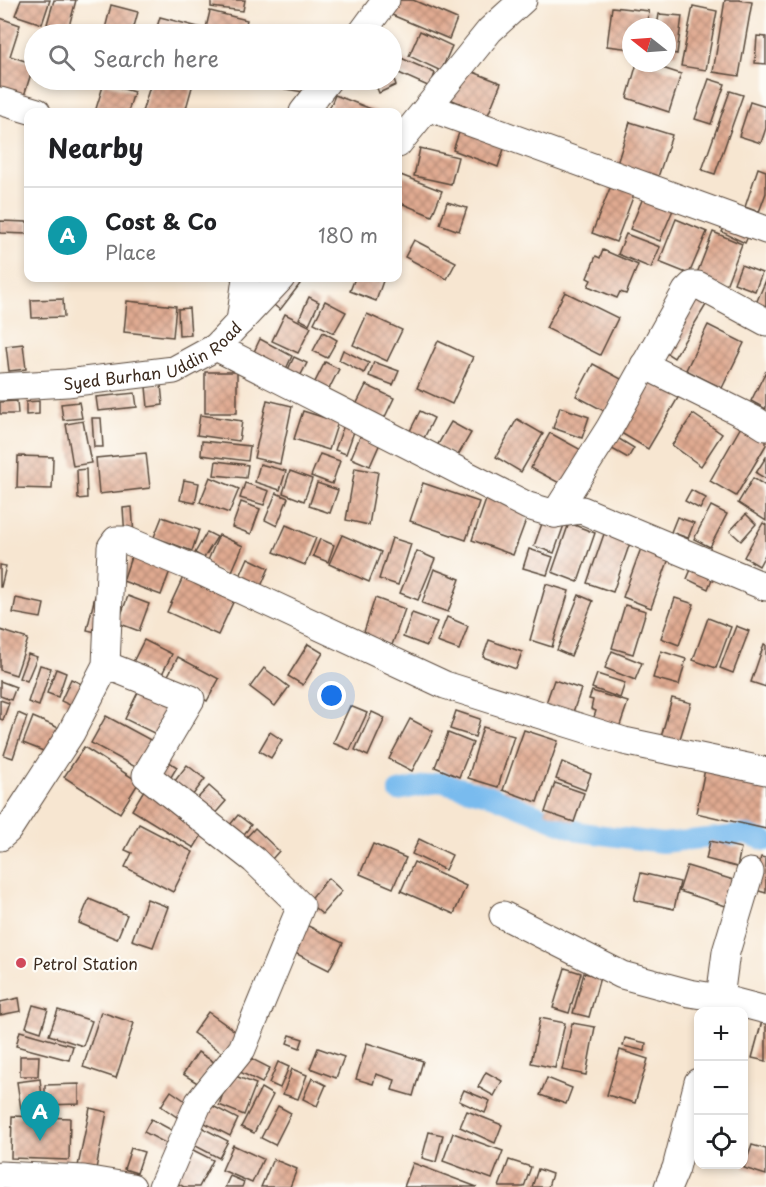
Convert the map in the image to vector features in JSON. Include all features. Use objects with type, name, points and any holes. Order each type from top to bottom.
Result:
[{"type":"street","points":[[368,24],[386,0]]},
{"type":"street","points":[[402,139],[490,30],[523,0]]},
{"type":"street","points":[[306,108],[320,90]]},
{"type":"street","points":[[0,102],[24,108]]},
{"type":"street","points":[[428,107],[766,230]]},
{"type":"street","points":[[240,322],[245,282]]},
{"type":"street","name":"Syed Burhan Uddin Road","points":[[0,387],[67,383],[174,370],[216,347],[277,282]]},
{"type":"street","points":[[555,514],[609,429],[686,291],[692,285],[698,285],[766,322]]},
{"type":"street","points":[[216,347],[528,506],[555,514],[582,510],[766,587]]},
{"type":"street","points":[[644,365],[766,427]]},
{"type":"street","points":[[0,837],[8,830],[71,733],[106,665],[111,547],[116,540],[126,540],[200,571],[445,685],[624,741],[766,771]]},
{"type":"street","points":[[106,665],[191,699],[146,775],[254,860],[301,906],[242,1049],[199,1102],[162,1187]]},
{"type":"street","points":[[718,1005],[726,952],[750,872]]},
{"type":"street","points":[[503,915],[622,975],[689,993],[718,1005],[766,1010]]},
{"type":"street","points":[[668,1187],[676,1168],[694,1101]]},
{"type":"street","points":[[0,1174],[84,1179],[132,1187]]},
{"type":"building","points":[[21,0],[50,0],[42,24],[15,15]]},
{"type":"building","points":[[54,0],[76,0],[70,24],[47,24]]},
{"type":"building","points":[[211,0],[245,0],[243,11],[211,7]]},
{"type":"building","points":[[398,0],[413,0],[457,19],[449,39],[392,15]]},
{"type":"building","points":[[725,0],[752,2],[739,76],[713,72]]},
{"type":"building","points":[[111,5],[138,12],[135,24],[106,24]]},
{"type":"building","points":[[693,6],[717,11],[706,70],[681,66]]},
{"type":"building","points":[[612,7],[649,11],[648,18],[622,18],[622,48],[607,46]]},
{"type":"building","points":[[210,11],[247,20],[246,24],[207,24]]},
{"type":"building","points":[[659,14],[682,16],[677,54],[676,18],[658,18]]},
{"type":"building","points":[[160,17],[187,24],[158,24]]},
{"type":"building","points":[[0,18],[20,25],[10,56],[24,61],[24,90],[26,90],[23,99],[0,91]]},
{"type":"building","points":[[420,31],[452,46],[441,71],[409,56]]},
{"type":"building","points":[[757,36],[766,37],[766,64],[755,63]]},
{"type":"building","points":[[402,58],[435,73],[430,87],[402,74]]},
{"type":"building","points":[[463,68],[501,83],[488,115],[450,99]]},
{"type":"building","points":[[634,72],[681,74],[669,112],[627,98]]},
{"type":"building","points":[[709,79],[725,84],[711,124],[695,119]]},
{"type":"building","points":[[102,90],[134,92],[129,108],[96,108]]},
{"type":"building","points":[[149,90],[191,90],[186,108],[143,108]]},
{"type":"building","points":[[291,90],[310,90],[309,93]]},
{"type":"building","points":[[730,91],[743,95],[715,174],[702,170]]},
{"type":"building","points":[[335,95],[369,108],[330,108]]},
{"type":"building","points":[[750,102],[766,107],[766,128],[761,143],[739,136]]},
{"type":"building","points":[[630,122],[672,135],[657,180],[616,167]]},
{"type":"building","points":[[461,127],[506,143],[498,167],[453,150]]},
{"type":"building","points":[[420,148],[458,157],[451,184],[414,176]]},
{"type":"building","points":[[758,168],[766,171],[766,193],[759,212],[745,207]]},
{"type":"building","points":[[402,176],[442,191],[432,216],[402,204]]},
{"type":"building","points":[[612,183],[635,192],[616,242],[592,233]]},
{"type":"building","points":[[645,193],[675,205],[660,241],[630,229]]},
{"type":"building","points":[[447,202],[467,208],[459,231],[440,224]]},
{"type":"building","points":[[676,219],[707,232],[689,274],[659,262]]},
{"type":"building","points":[[728,220],[751,230],[745,243],[722,232]]},
{"type":"building","points":[[0,221],[24,222],[24,234],[0,233]]},
{"type":"building","points":[[713,232],[742,244],[725,288],[696,276]]},
{"type":"building","points":[[626,234],[660,247],[651,268],[618,254]]},
{"type":"building","points":[[414,240],[456,262],[447,279],[405,257]]},
{"type":"building","points":[[603,250],[638,265],[626,294],[620,292],[617,298],[588,286],[591,280],[587,278],[596,256],[600,258]]},
{"type":"building","points":[[741,265],[762,273],[755,291],[734,283]]},
{"type":"building","points":[[766,280],[766,314],[754,308]]},
{"type":"building","points":[[287,282],[300,284],[280,310],[269,301]]},
{"type":"building","points":[[353,282],[383,282],[376,301],[350,291]]},
{"type":"building","points":[[565,292],[618,318],[600,355],[546,328]]},
{"type":"building","points":[[688,294],[706,305],[674,358],[657,347]]},
{"type":"building","points":[[309,297],[319,302],[309,324],[299,319]]},
{"type":"building","points":[[63,299],[64,317],[32,318],[31,300]]},
{"type":"building","points":[[127,301],[176,306],[173,337],[124,332]]},
{"type":"building","points":[[325,301],[346,312],[334,333],[314,323]]},
{"type":"building","points":[[189,308],[191,335],[179,336],[178,309]]},
{"type":"building","points":[[285,314],[311,327],[298,353],[272,341]]},
{"type":"building","points":[[367,314],[402,330],[387,361],[353,345]]},
{"type":"building","points":[[708,325],[744,343],[722,388],[686,370]]},
{"type":"building","points":[[323,332],[337,340],[327,358],[313,351]]},
{"type":"building","points":[[260,339],[292,356],[285,371],[253,354]]},
{"type":"building","points":[[438,341],[473,357],[452,404],[417,388]]},
{"type":"building","points":[[23,344],[26,369],[9,371],[6,346]]},
{"type":"building","points":[[343,350],[369,363],[364,373],[339,360]]},
{"type":"building","points":[[294,357],[307,363],[296,384],[284,378]]},
{"type":"building","points":[[325,362],[339,369],[328,391],[314,384]]},
{"type":"building","points":[[374,362],[399,371],[393,385],[369,376]]},
{"type":"building","points":[[593,364],[623,380],[606,412],[576,396]]},
{"type":"building","points":[[766,371],[766,409],[751,401]]},
{"type":"building","points":[[205,372],[237,372],[237,413],[205,413]]},
{"type":"building","points":[[650,372],[682,391],[648,449],[616,430]]},
{"type":"building","points":[[161,385],[163,405],[148,407],[146,387]]},
{"type":"building","points":[[366,385],[394,398],[382,423],[354,409]]},
{"type":"building","points":[[135,393],[137,407],[98,411],[96,397]]},
{"type":"building","points":[[267,400],[292,406],[280,464],[254,458]]},
{"type":"building","points":[[17,401],[18,414],[0,414],[0,402]]},
{"type":"building","points":[[39,401],[39,414],[26,415],[26,402]]},
{"type":"building","points":[[79,402],[82,418],[63,420],[61,404]]},
{"type":"building","points":[[560,407],[589,417],[582,438],[553,428]]},
{"type":"building","points":[[303,411],[338,422],[329,450],[294,439]]},
{"type":"building","points":[[420,411],[434,418],[423,440],[409,433]]},
{"type":"building","points":[[693,414],[722,434],[701,466],[672,445]]},
{"type":"building","points":[[200,415],[242,421],[239,441],[197,435]]},
{"type":"building","points":[[92,418],[101,418],[103,447],[94,447]]},
{"type":"building","points":[[746,418],[766,430],[766,445],[736,496],[710,481]]},
{"type":"building","points":[[517,419],[543,434],[521,472],[496,457]]},
{"type":"building","points":[[83,421],[91,463],[73,466],[66,424]]},
{"type":"building","points":[[345,422],[356,426],[346,454],[335,450]]},
{"type":"building","points":[[451,422],[471,433],[457,457],[437,446]]},
{"type":"building","points":[[362,432],[381,441],[370,466],[351,458]]},
{"type":"building","points":[[550,433],[583,451],[565,486],[531,468]]},
{"type":"building","points":[[611,434],[634,448],[628,458],[605,445]]},
{"type":"building","points":[[202,441],[250,446],[248,461],[201,455]]},
{"type":"building","points":[[146,453],[150,488],[99,494],[96,458]]},
{"type":"building","points":[[320,454],[340,461],[332,484],[311,476]]},
{"type":"building","points":[[18,456],[53,457],[52,489],[17,488]]},
{"type":"building","points":[[766,457],[766,479],[756,473]]},
{"type":"building","points":[[216,461],[248,465],[246,478],[214,475]]},
{"type":"building","points":[[260,464],[286,471],[280,490],[255,482]]},
{"type":"building","points":[[355,468],[378,472],[369,525],[346,520]]},
{"type":"building","points":[[86,469],[87,498],[78,499],[77,470]]},
{"type":"building","points":[[290,471],[312,479],[304,501],[283,493]]},
{"type":"building","points":[[210,477],[239,489],[229,513],[200,502]]},
{"type":"building","points":[[753,478],[766,486],[766,521],[738,503]]},
{"type":"building","points":[[184,480],[199,483],[195,503],[180,500]]},
{"type":"building","points":[[245,483],[269,491],[264,505],[240,498]]},
{"type":"building","points":[[317,483],[338,490],[330,513],[309,506]]},
{"type":"building","points":[[423,483],[479,502],[466,540],[410,521]]},
{"type":"building","points":[[691,490],[706,498],[700,509],[685,501]]},
{"type":"building","points":[[276,493],[288,498],[277,526],[265,520]]},
{"type":"building","points":[[487,497],[529,512],[513,555],[472,540]]},
{"type":"building","points":[[241,502],[260,509],[251,534],[232,527]]},
{"type":"building","points":[[711,506],[727,514],[710,547],[694,539]]},
{"type":"building","points":[[132,507],[134,536],[125,537],[123,508]]},
{"type":"building","points":[[746,514],[756,524],[741,541],[730,531]]},
{"type":"building","points":[[162,517],[199,530],[192,551],[154,537]]},
{"type":"building","points":[[677,517],[694,523],[688,538],[671,532]]},
{"type":"building","points":[[544,518],[564,525],[554,553],[534,546]]},
{"type":"building","points":[[569,523],[595,533],[578,582],[552,572]]},
{"type":"building","points":[[763,523],[766,525],[766,553],[759,566],[744,557]]},
{"type":"building","points":[[286,525],[316,538],[305,565],[274,552]]},
{"type":"building","points":[[207,532],[217,537],[204,558],[195,553]]},
{"type":"building","points":[[604,534],[630,543],[613,592],[587,583]]},
{"type":"building","points":[[219,535],[243,546],[230,576],[206,565]]},
{"type":"building","points":[[342,535],[381,552],[369,582],[329,564]]},
{"type":"building","points":[[392,538],[411,544],[398,585],[379,579]]},
{"type":"building","points":[[320,539],[334,545],[328,562],[313,556]]},
{"type":"building","points":[[643,543],[671,553],[651,608],[623,597]]},
{"type":"building","points":[[529,549],[553,557],[547,575],[523,568]]},
{"type":"building","points":[[417,551],[435,559],[418,600],[400,593]]},
{"type":"building","points":[[132,554],[171,568],[161,595],[123,581]]},
{"type":"building","points":[[248,558],[269,568],[258,593],[237,583]]},
{"type":"building","points":[[695,560],[716,569],[708,589],[687,579]]},
{"type":"building","points":[[0,565],[6,566],[1,587],[0,587]]},
{"type":"building","points":[[434,569],[460,579],[448,612],[422,603]]},
{"type":"building","points":[[184,575],[235,598],[218,635],[167,612]]},
{"type":"building","points":[[546,584],[569,591],[552,647],[530,640]]},
{"type":"building","points":[[579,595],[593,601],[571,656],[557,650]]},
{"type":"building","points":[[95,596],[109,600],[101,633],[87,630]]},
{"type":"building","points":[[128,596],[149,604],[139,631],[118,623]]},
{"type":"building","points":[[16,598],[44,604],[41,618],[13,613]]},
{"type":"building","points":[[375,598],[405,609],[392,645],[363,635]]},
{"type":"building","points":[[675,598],[694,604],[679,645],[661,638]]},
{"type":"building","points":[[625,605],[646,611],[633,654],[612,648]]},
{"type":"building","points":[[412,613],[437,622],[427,646],[403,637]]},
{"type":"building","points":[[447,617],[468,626],[459,650],[437,642]]},
{"type":"building","points":[[708,618],[731,627],[716,668],[693,660]]},
{"type":"building","points":[[736,626],[749,631],[733,673],[720,668]]},
{"type":"building","points":[[0,630],[28,639],[16,675],[0,670]]},
{"type":"building","points":[[144,640],[172,654],[161,676],[133,662]]},
{"type":"building","points":[[489,640],[522,652],[516,669],[483,657]]},
{"type":"building","points":[[308,644],[323,653],[303,685],[288,676]]},
{"type":"building","points":[[764,644],[766,645],[766,687],[751,682]]},
{"type":"building","points":[[612,651],[642,663],[635,680],[605,668]]},
{"type":"building","points":[[661,651],[686,659],[679,685],[653,678]]},
{"type":"building","points":[[28,654],[37,657],[27,681],[19,678]]},
{"type":"building","points":[[178,657],[219,679],[207,701],[166,679]]},
{"type":"building","points":[[40,665],[51,668],[39,706],[28,702]]},
{"type":"building","points":[[264,668],[289,687],[275,706],[250,687]]},
{"type":"building","points":[[56,669],[66,673],[58,697],[47,693]]},
{"type":"building","points":[[597,674],[625,683],[620,698],[592,688]]},
{"type":"building","points":[[71,679],[86,686],[76,708],[61,701]]},
{"type":"building","points":[[554,680],[581,689],[572,715],[545,706]]},
{"type":"building","points":[[0,681],[16,687],[11,700],[0,696]]},
{"type":"building","points":[[141,686],[180,705],[164,738],[125,719]]},
{"type":"building","points":[[592,691],[628,702],[619,728],[593,720],[596,711],[591,709],[593,700],[589,699]]},
{"type":"building","points":[[672,698],[691,703],[679,742],[661,737]]},
{"type":"building","points":[[0,700],[9,703],[3,720],[0,719]]},
{"type":"building","points":[[350,706],[367,713],[350,750],[333,743]]},
{"type":"building","points":[[456,711],[480,719],[475,737],[450,729]]},
{"type":"building","points":[[372,712],[385,718],[368,756],[355,750]]},
{"type":"building","points":[[18,713],[27,717],[13,758],[4,755]]},
{"type":"building","points":[[106,716],[156,743],[141,770],[91,743]]},
{"type":"building","points":[[33,717],[61,729],[51,754],[23,743]]},
{"type":"building","points":[[410,719],[433,731],[412,771],[389,759]]},
{"type":"building","points":[[483,727],[514,736],[498,787],[468,778]]},
{"type":"building","points":[[524,730],[558,741],[537,802],[503,790]]},
{"type":"building","points":[[270,732],[282,740],[271,758],[259,751]]},
{"type":"building","points":[[448,733],[473,743],[459,777],[435,767]]},
{"type":"building","points":[[84,747],[139,782],[120,813],[64,777]]},
{"type":"building","points":[[163,758],[177,767],[168,782],[153,772]]},
{"type":"building","points":[[562,762],[591,774],[585,790],[556,779]]},
{"type":"building","points":[[187,765],[205,779],[189,800],[171,786]]},
{"type":"building","points":[[705,769],[766,782],[766,829],[696,813]]},
{"type":"building","points":[[555,783],[584,793],[574,822],[545,812]]},
{"type":"building","points":[[209,786],[226,801],[213,816],[196,800]]},
{"type":"building","points":[[144,790],[206,828],[194,848],[132,810]]},
{"type":"building","points":[[238,815],[251,825],[239,841],[225,831]]},
{"type":"building","points":[[139,824],[193,852],[173,892],[125,867],[132,853],[125,850]]},
{"type":"building","points":[[255,828],[279,851],[265,867],[241,843]]},
{"type":"building","points":[[419,839],[452,855],[445,870],[412,854]]},
{"type":"building","points":[[710,841],[741,848],[737,867],[706,859]]},
{"type":"building","points":[[373,844],[406,858],[393,888],[360,874]]},
{"type":"building","points":[[761,857],[766,858],[766,893],[752,889]]},
{"type":"building","points":[[414,862],[466,886],[454,914],[401,891]]},
{"type":"building","points":[[687,866],[737,881],[729,907],[679,891]]},
{"type":"building","points":[[641,873],[680,882],[674,909],[634,900]]},
{"type":"building","points":[[328,878],[342,891],[322,914],[308,902]]},
{"type":"building","points":[[89,899],[127,915],[117,939],[79,923]]},
{"type":"building","points":[[147,899],[168,907],[153,947],[132,940]]},
{"type":"building","points":[[300,922],[343,943],[329,970],[287,949]]},
{"type":"building","points":[[565,968],[581,973],[569,1013],[553,1008]]},
{"type":"building","points":[[584,973],[600,977],[589,1017],[573,1013]]},
{"type":"building","points":[[19,998],[21,1011],[0,1015],[0,1002]]},
{"type":"building","points":[[33,1005],[48,1009],[41,1032],[26,1027]]},
{"type":"building","points":[[58,1010],[92,1021],[83,1046],[49,1035]]},
{"type":"building","points":[[101,1012],[134,1023],[116,1078],[83,1067]]},
{"type":"building","points":[[208,1012],[239,1034],[225,1055],[193,1033]]},
{"type":"building","points":[[540,1018],[565,1023],[555,1068],[531,1063]]},
{"type":"building","points":[[762,1021],[766,1022],[766,1061],[752,1058]]},
{"type":"building","points":[[572,1023],[595,1027],[586,1075],[562,1070]]},
{"type":"building","points":[[20,1031],[73,1046],[69,1060],[16,1046]]},
{"type":"building","points":[[290,1035],[303,1039],[300,1048],[287,1043]]},
{"type":"building","points":[[625,1038],[646,1043],[645,1051],[623,1046]]},
{"type":"building","points":[[367,1043],[423,1061],[413,1096],[392,1090],[395,1080],[376,1074],[373,1084],[356,1079]]},
{"type":"building","points":[[318,1048],[344,1057],[336,1078],[310,1068]]},
{"type":"building","points":[[620,1050],[648,1059],[635,1103],[607,1095]]},
{"type":"building","points":[[198,1052],[214,1062],[199,1084],[183,1074]]},
{"type":"building","points":[[242,1054],[270,1068],[262,1083],[234,1069]]},
{"type":"building","points":[[20,1056],[39,1056],[38,1076],[20,1076]]},
{"type":"building","points":[[278,1062],[289,1067],[280,1088],[269,1083]]},
{"type":"building","points":[[292,1069],[307,1075],[298,1099],[283,1094]]},
{"type":"building","points":[[486,1072],[502,1081],[494,1096],[478,1087]]},
{"type":"building","points":[[230,1074],[256,1084],[244,1115],[219,1105]]},
{"type":"building","points":[[312,1078],[326,1085],[317,1106],[303,1099]]},
{"type":"building","points":[[547,1078],[572,1088],[566,1104],[540,1095]]},
{"type":"building","points":[[40,1079],[43,1106],[21,1109],[17,1082]]},
{"type":"building","points":[[79,1084],[79,1104],[45,1105],[45,1085]]},
{"type":"building","points":[[261,1088],[273,1095],[254,1133],[241,1127]]},
{"type":"building","points":[[464,1090],[490,1101],[485,1113],[459,1101]]},
{"type":"building","points":[[171,1091],[194,1107],[184,1122],[161,1106]]},
{"type":"building","points":[[207,1103],[238,1119],[230,1136],[199,1120]]},
{"type":"building","points":[[278,1106],[291,1113],[275,1145],[261,1138]]},
{"type":"building","points":[[90,1108],[107,1112],[96,1169],[78,1166]]},
{"type":"building","points":[[467,1111],[502,1125],[495,1143],[460,1127]]},
{"type":"building","points":[[12,1116],[70,1118],[69,1160],[11,1158]]},
{"type":"building","points":[[151,1119],[181,1135],[175,1148],[144,1132]]},
{"type":"building","points":[[195,1124],[228,1141],[219,1158],[186,1141]]},
{"type":"building","points":[[429,1132],[443,1135],[436,1162],[422,1158]]},
{"type":"building","points":[[453,1133],[503,1151],[492,1179],[443,1161]]},
{"type":"building","points":[[233,1145],[263,1159],[252,1183],[222,1170]]},
{"type":"building","points":[[752,1145],[766,1149],[766,1175],[747,1169]]},
{"type":"building","points":[[131,1148],[144,1152],[137,1173],[124,1169]]},
{"type":"building","points":[[189,1148],[213,1160],[199,1187],[184,1187],[173,1181]]},
{"type":"building","points":[[273,1159],[297,1169],[290,1187],[261,1187]]},
{"type":"building","points":[[509,1160],[531,1167],[524,1187],[499,1187]]},
{"type":"building","points":[[413,1163],[477,1187],[404,1187]]},
{"type":"building","points":[[538,1169],[552,1174],[548,1187],[532,1187]]},
{"type":"building","points":[[230,1176],[244,1182],[242,1187],[225,1187]]},
{"type":"waterway","points":[[398,791],[440,782],[492,796],[581,832],[662,843],[746,834],[766,841]]},
{"type":"place","name":"Petrol Station","points":[[21,963]]},
{"type":"place","name":"Cost & Co","points":[[40,1141]]}]
